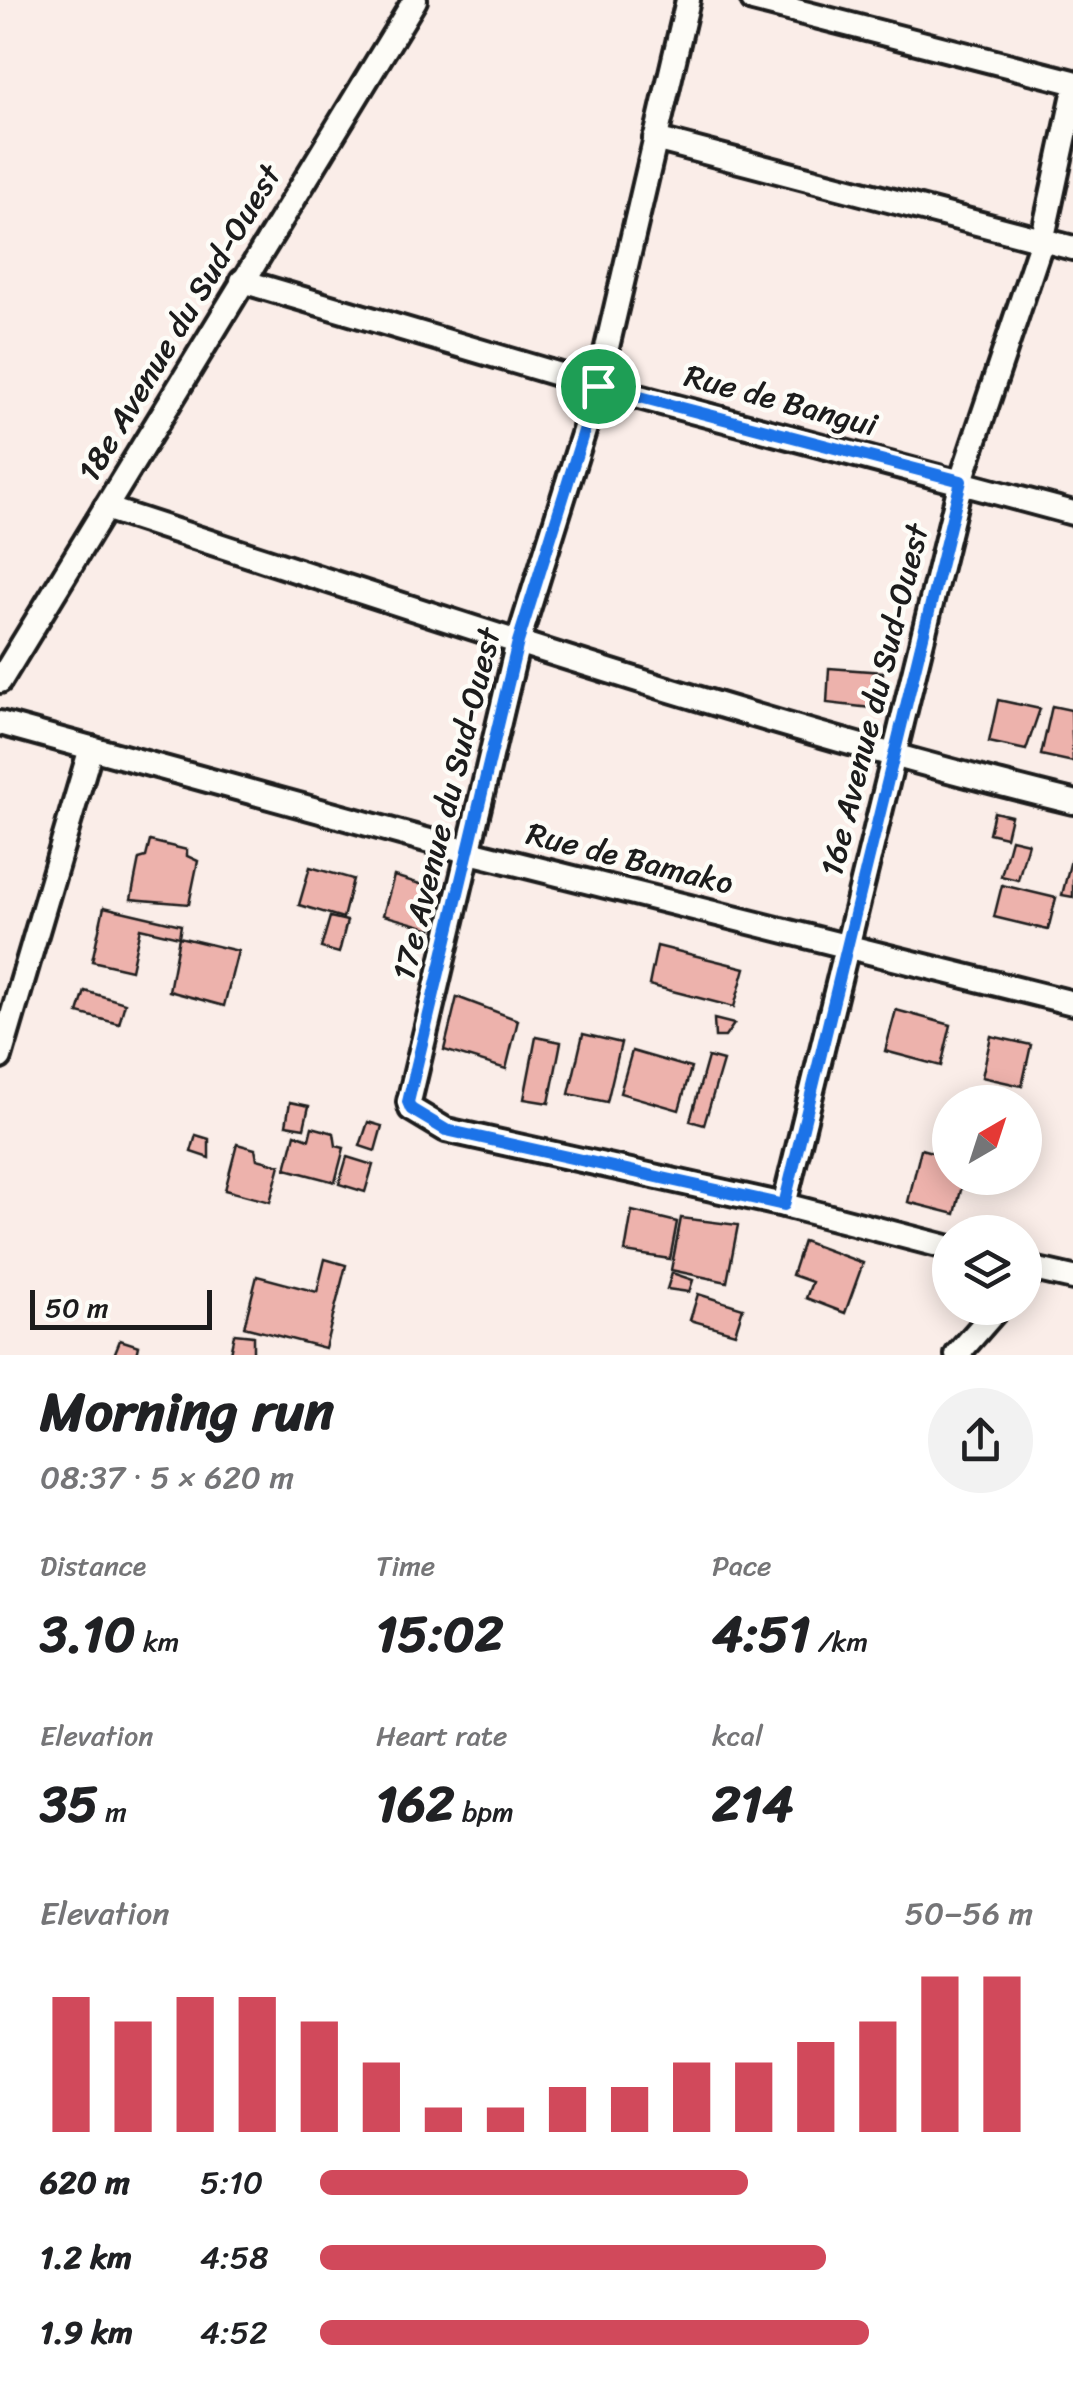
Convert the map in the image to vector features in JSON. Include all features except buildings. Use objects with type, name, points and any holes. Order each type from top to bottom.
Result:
[{"type":"street","name":"18e Avenue du Sud-Ouest","points":[[0,681],[415,0]]},
{"type":"street","name":"17e Avenue du Sud-Ouest","points":[[688,0],[598,386],[518,642],[408,1102],[411,1109],[446,1130],[784,1205]]},
{"type":"street","points":[[753,0],[1073,82]]},
{"type":"street","name":"16e Avenue du Sud-Ouest","points":[[784,1205],[961,481],[1042,237],[1073,98]]},
{"type":"street","points":[[656,139],[1073,248]]},
{"type":"street","name":"Rue de Bangui","points":[[242,281],[598,386],[1073,513]]},
{"type":"street","points":[[105,508],[518,642],[895,758],[1073,802]]},
{"type":"street","name":"Rue de Bamako","points":[[0,722],[466,851],[1073,1003]]},
{"type":"street","points":[[0,1057],[91,748]]},
{"type":"street","points":[[784,1205],[932,1243]]},
{"type":"street","points":[[1042,1273],[1073,1278]]},
{"type":"street","points":[[957,1355],[983,1325]]},
{"type":"route","points":[[598,386],[961,481],[784,1205],[446,1130],[411,1109],[408,1102],[518,642],[598,386]]}]
